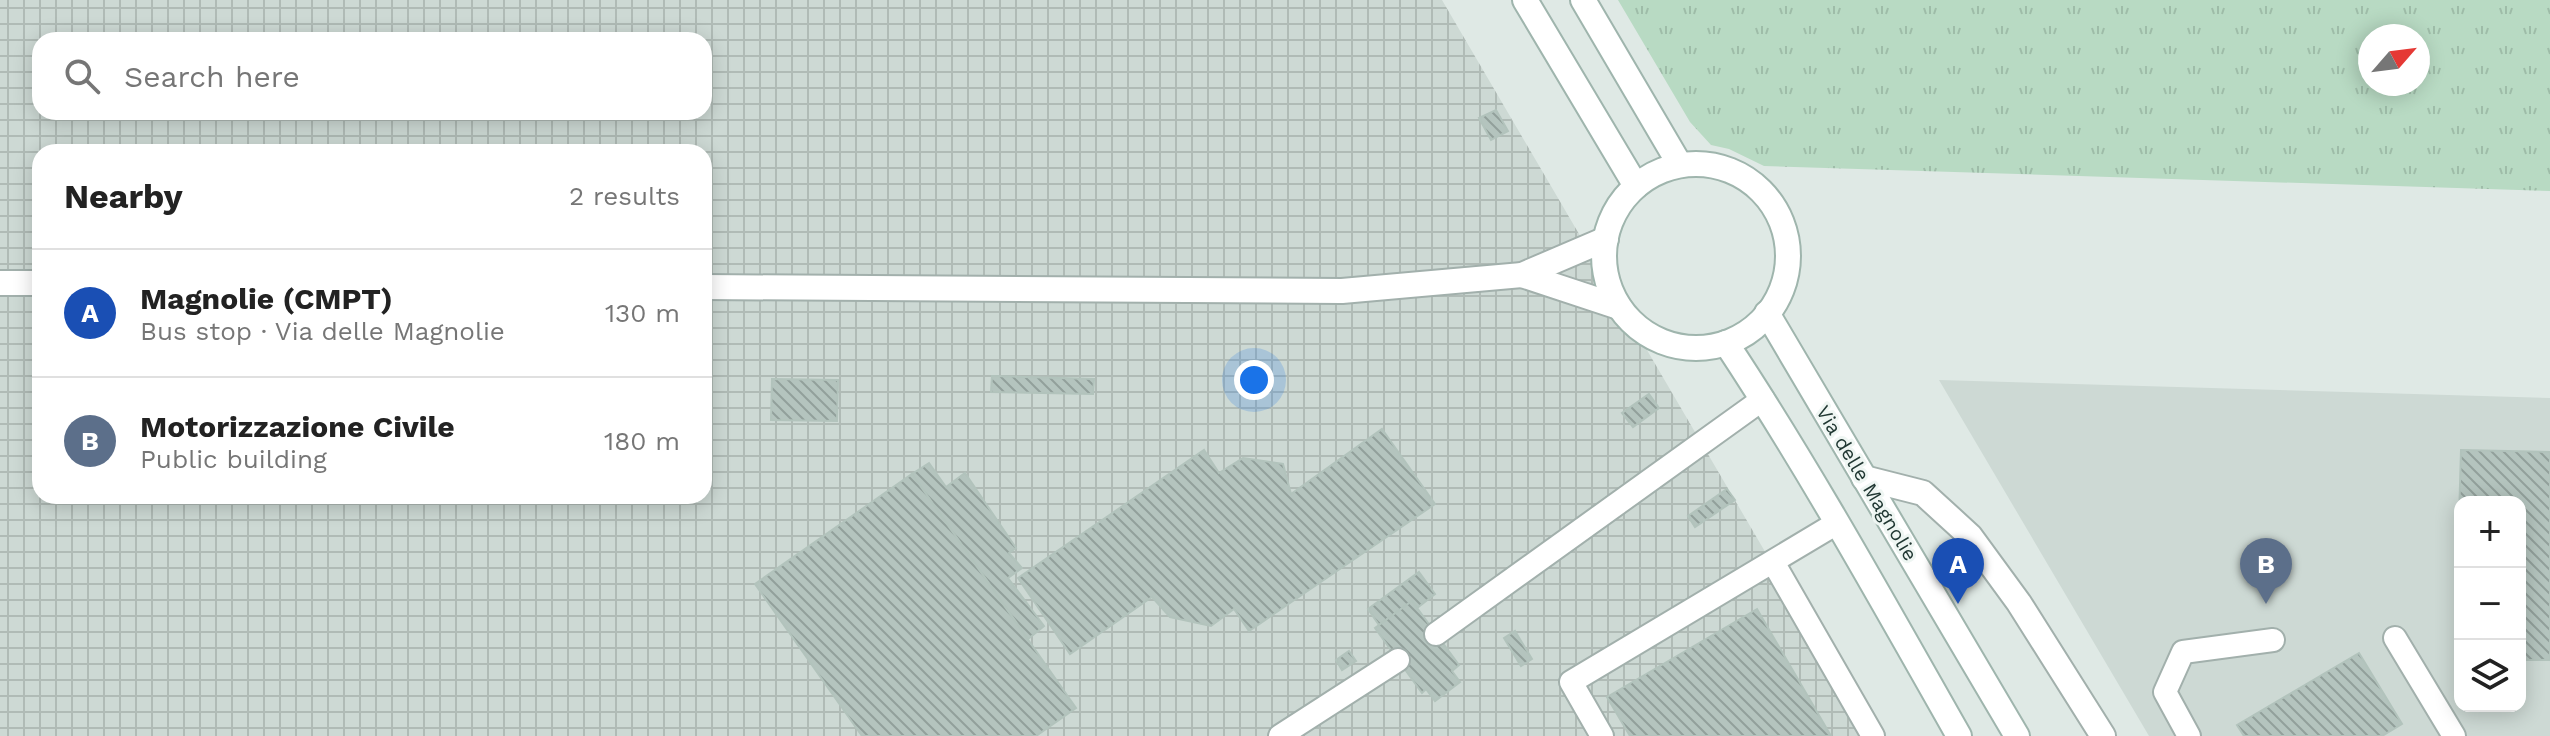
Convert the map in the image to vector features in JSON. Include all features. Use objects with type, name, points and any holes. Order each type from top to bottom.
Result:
[{"type":"street","points":[[1525,0],[1636,186]]},
{"type":"street","points":[[1583,0],[1680,165]]},
{"type":"street","points":[[1706,164],[1732,171],[1755,185],[1773,205],[1784,229],[1788,256],[1784,282],[1773,306],[1753,328],[1726,343],[1696,348],[1667,343],[1639,329],[1619,307],[1607,279],[1606,239],[1611,219],[1627,193],[1651,175],[1680,165],[1706,164]]},
{"type":"street","points":[[712,287],[1342,291],[1522,275],[1606,239]]},
{"type":"street","points":[[1522,275],[1619,307]]},
{"type":"street","points":[[0,283],[32,283]]},
{"type":"street","name":"Via delle Magnolie","points":[[1767,313],[2017,736]]},
{"type":"street","points":[[1726,343],[1837,523],[1959,736]]},
{"type":"street","points":[[1864,478],[1923,493],[1970,536],[2019,603],[2103,736]]},
{"type":"lane","points":[[1436,634],[1763,399]]},
{"type":"lane","points":[[1602,736],[1571,682],[1837,523]]},
{"type":"lane","points":[[1773,562],[1873,736]]},
{"type":"lane","points":[[2395,638],[2454,736]]},
{"type":"lane","points":[[2189,736],[2165,692],[2183,652],[2273,640]]},
{"type":"lane","points":[[1280,736],[1398,660]]},
{"type":"shaded area","points":[[0,0],[1442,0],[1873,736],[0,736]]},
{"type":"shaded area","points":[[1939,380],[2550,398],[2550,736],[2149,736]]},
{"type":"green space","points":[[1618,0],[2550,0],[2550,191],[1764,166],[1729,149],[1711,145],[1690,122]]},
{"type":"building","points":[[1496,110],[1508,131],[1491,140],[1479,118]]},
{"type":"building","points":[[992,376],[1094,379],[1093,394],[991,392]]},
{"type":"building","points":[[772,379],[838,380],[837,421],[771,420]]},
{"type":"building","points":[[1649,394],[1659,408],[1633,427],[1622,413]]},
{"type":"building","points":[[1382,429],[1435,504],[1249,631],[1234,609],[1211,626],[1170,617],[1152,597],[1070,654],[1018,578],[1204,450],[1219,473],[1243,458],[1283,464],[1291,494]]},
{"type":"building","points":[[2461,450],[2550,452],[2550,660],[2526,660],[2526,496],[2460,496]]},
{"type":"building","points":[[929,463],[946,487],[965,473],[1016,548],[1009,553],[1022,568],[1008,578],[1044,626],[1028,639],[912,474]]},
{"type":"building","points":[[912,474],[1076,708],[1036,736],[862,736],[755,584]]},
{"type":"building","points":[[1727,489],[1735,500],[1695,527],[1688,516]]},
{"type":"building","points":[[1419,572],[1435,594],[1417,608],[1412,601],[1379,625],[1368,609]]},
{"type":"building","points":[[1412,601],[1459,665],[1452,671],[1460,682],[1435,701],[1426,689],[1422,693],[1375,628]]},
{"type":"building","points":[[1757,609],[1831,736],[1630,736],[1607,697]]},
{"type":"building","points":[[1515,631],[1532,659],[1521,666],[1504,638]]},
{"type":"building","points":[[1349,651],[1356,661],[1342,670],[1336,660]]},
{"type":"building","points":[[2359,653],[2402,724],[2382,736],[2244,736],[2237,725]]},
{"type":"place","name":"Magnolie (CMPT)","points":[[1958,604]]},
{"type":"place","name":"Motorizzazione Civile","points":[[2266,604]]}]
